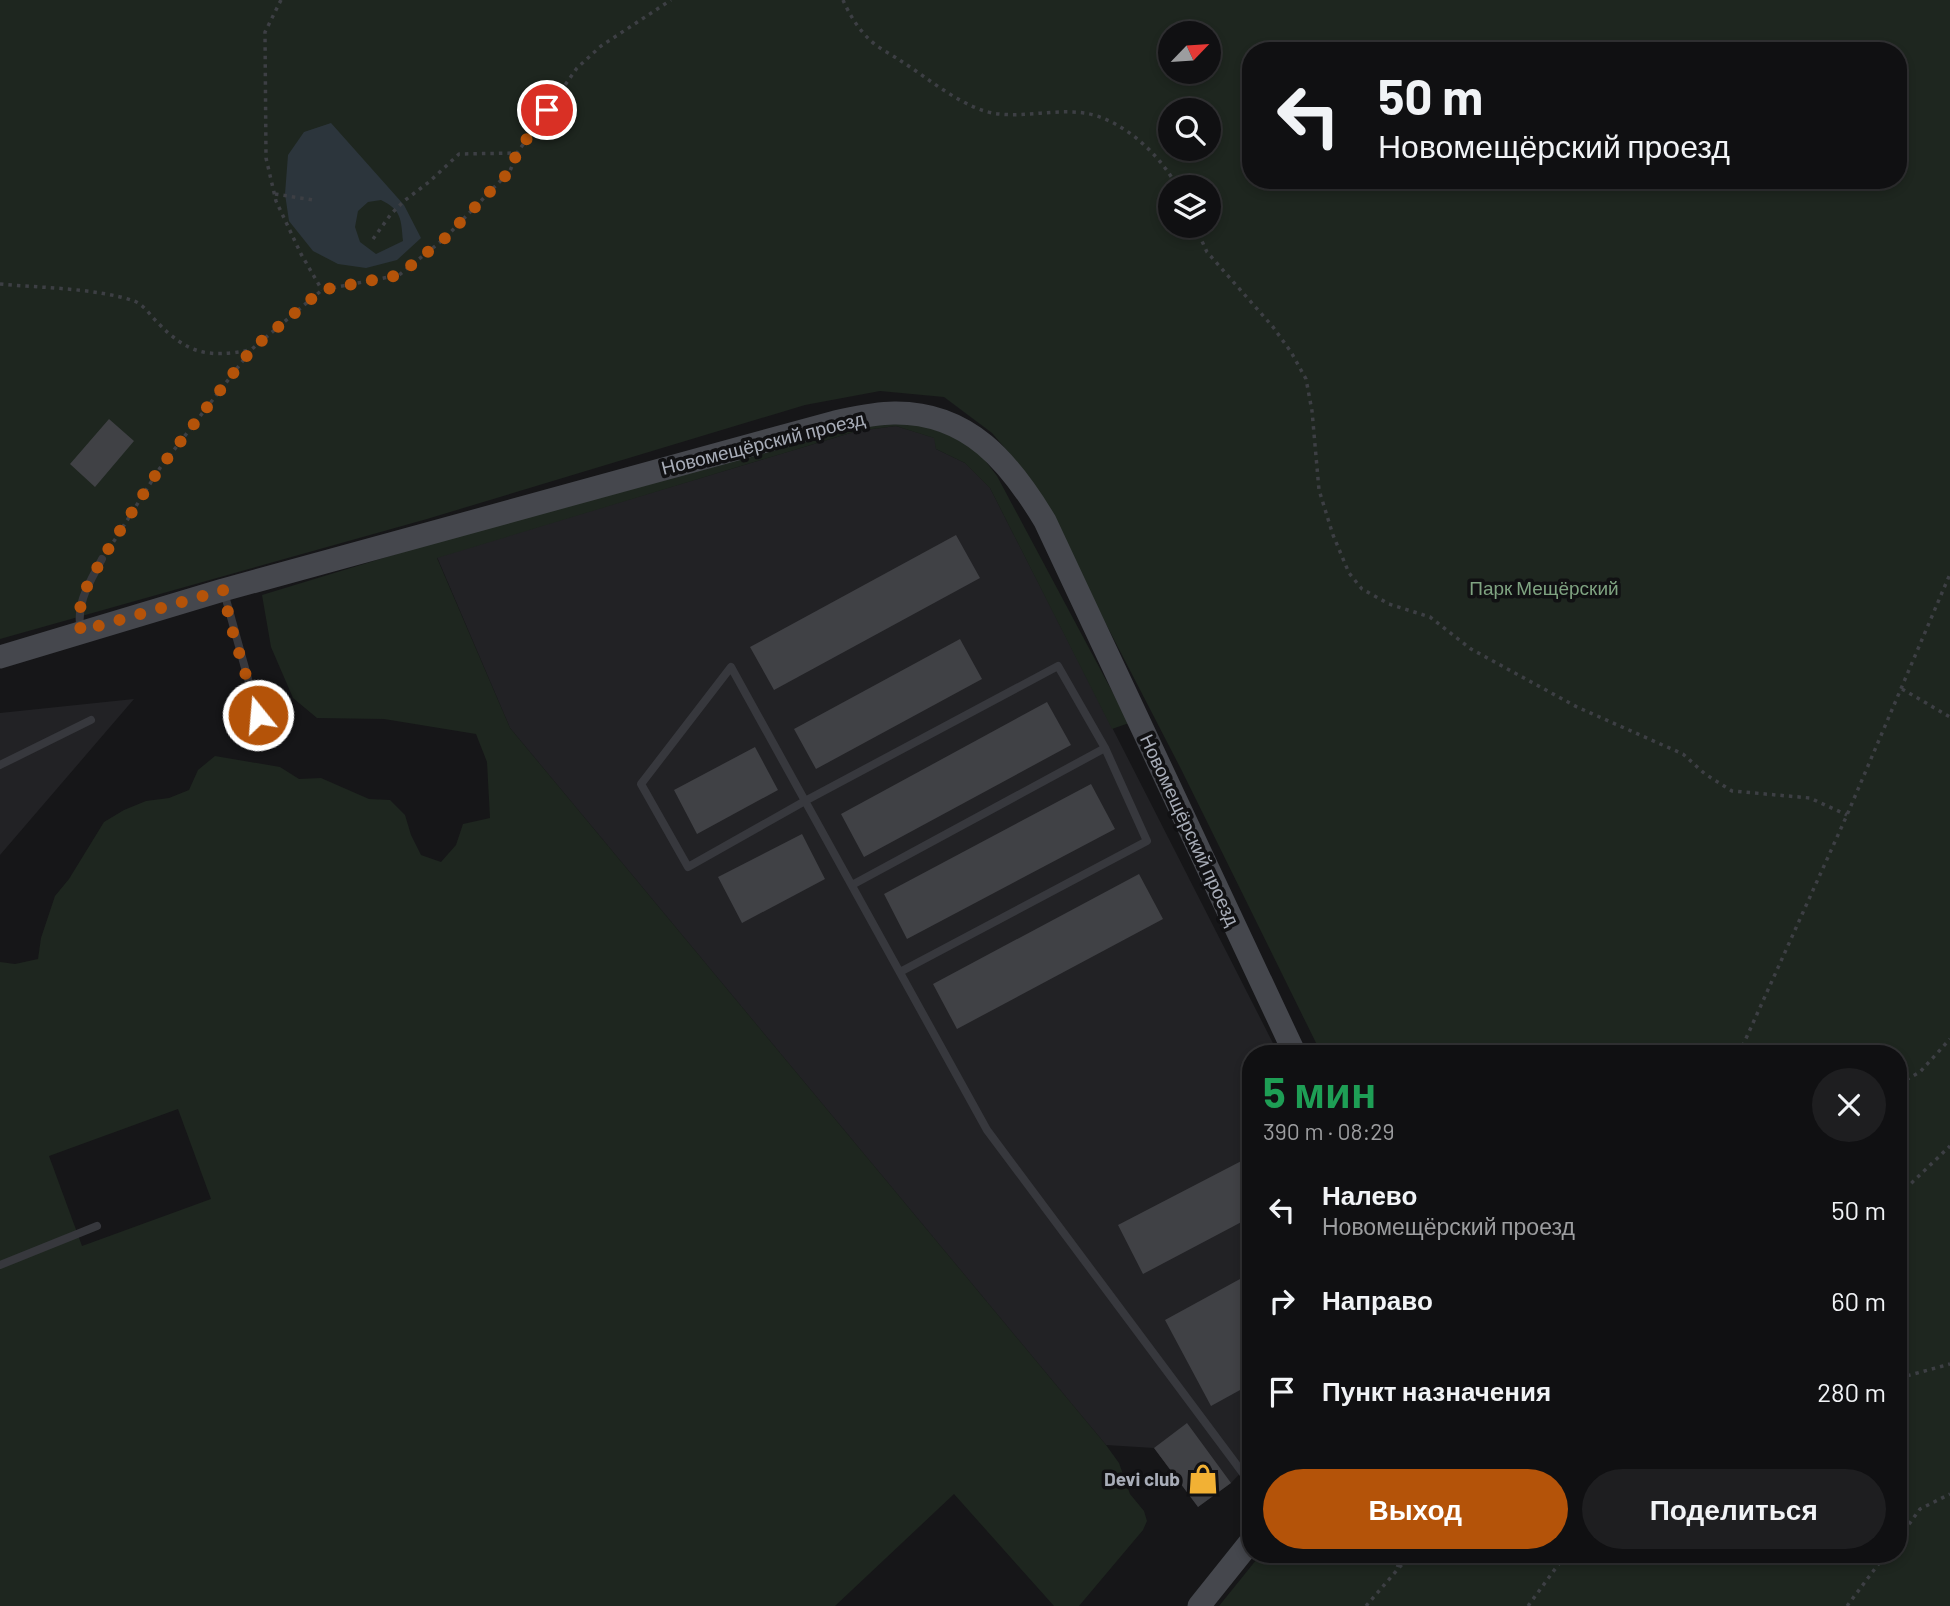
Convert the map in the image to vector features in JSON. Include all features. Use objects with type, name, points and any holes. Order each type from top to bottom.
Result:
[{"type":"street","name":"Новомещёрский проезд","points":[[0,657],[223,590],[835,422],[892,413],[918,414],[944,421],[966,432],[1006,464],[1023,484],[1045,521],[1291,1045]]},
{"type":"street","points":[[1199,1606],[1242,1552]]},
{"type":"lane","points":[[81,631],[78,617],[84,592],[102,559]]},
{"type":"lane","points":[[223,590],[258,715]]},
{"type":"lane","points":[[900,972],[1147,841],[1105,748],[1058,666],[805,801],[688,867],[640,784],[731,667],[805,801],[852,885],[987,1130],[1242,1472]]},
{"type":"lane","points":[[0,765],[91,720]]},
{"type":"lane","points":[[852,885],[1105,748]]},
{"type":"lane","points":[[0,1265],[97,1226]]},
{"type":"path","points":[[281,0],[265,32],[266,158],[275,194],[301,254],[322,290]]},
{"type":"path","points":[[102,559],[160,468],[252,349],[322,290],[399,275],[444,239],[510,171],[517,153],[577,68],[601,46],[671,0]]},
{"type":"path","points":[[843,0],[847,10],[870,41],[956,96],[984,111],[999,114],[1082,113],[1098,116],[1140,140],[1169,175]]},
{"type":"path","points":[[373,239],[404,201],[459,154],[517,153]]},
{"type":"path","points":[[275,194],[313,200]]},
{"type":"path","points":[[1201,238],[1207,252],[1273,327],[1306,379],[1312,411],[1319,490],[1349,573],[1362,589],[1389,604],[1430,617],[1471,649],[1577,706],[1682,754],[1705,775],[1732,791],[1810,798],[1847,815]]},
{"type":"path","points":[[0,284],[120,297],[138,302],[174,340],[197,352],[224,355],[252,349]]},
{"type":"path","points":[[1743,1045],[1847,815],[1950,574]]},
{"type":"path","points":[[1902,689],[1950,717]]},
{"type":"path","points":[[1907,1079],[1920,1072],[1950,1039]]},
{"type":"path","points":[[1907,1187],[1950,1146]]},
{"type":"path","points":[[1907,1376],[1950,1364]]},
{"type":"path","points":[[1907,1527],[1920,1509],[1950,1494]]},
{"type":"path","points":[[1391,1563],[1400,1566]]},
{"type":"path","points":[[1366,1606],[1403,1563]]},
{"type":"path","points":[[1528,1606],[1560,1563]]},
{"type":"path","points":[[1847,1606],[1879,1563]]},
{"type":"shaded area","points":[[331,123],[404,205],[421,238],[397,260],[366,268],[338,264],[313,251],[289,221],[285,194],[288,155],[304,132]],"holes":[[[381,200],[399,216],[403,241],[376,254],[360,242],[355,227],[358,211],[368,202]]]},
{"type":"shaded area","points":[[896,426],[935,438],[936,449],[965,463],[990,488],[1274,1045],[1242,1045],[1242,1471],[1198,1507],[1154,1448],[1106,1445],[510,728],[437,557],[857,431]]},
{"type":"shaded area","points":[[134,699],[0,855],[0,713]]},
{"type":"green space","name":"Парк Мещёрский","points":[[0,0],[1950,0],[1950,1606],[1219,1606],[1254,1563],[1907,1563],[1907,1045],[1317,1045],[1181,769],[1045,506],[1017,462],[992,433],[944,397],[880,391],[805,405],[427,519],[0,639]]},
{"type":"green space","points":[[892,418],[932,424],[977,450],[997,476],[1129,723],[1112,729],[990,488],[965,463],[936,449],[934,438],[896,426],[857,431],[437,558],[510,728],[1119,1463],[1130,1494],[1144,1511],[1147,1521],[1143,1530],[1079,1606],[1054,1606],[954,1494],[835,1606],[0,1606],[0,962],[15,964],[38,959],[41,938],[55,896],[69,879],[104,822],[146,801],[169,798],[189,790],[198,770],[215,756],[280,767],[299,779],[321,778],[369,799],[390,800],[405,815],[421,855],[441,862],[456,845],[463,824],[490,818],[487,762],[476,734],[384,719],[317,718],[293,698],[271,647],[262,595],[426,545]],"holes":[[[178,1109],[211,1199],[82,1246],[49,1156]]]},
{"type":"building","points":[[109,419],[134,441],[95,487],[70,464]]},
{"type":"building","points":[[956,535],[980,578],[774,690],[750,647]]},
{"type":"building","points":[[960,639],[982,679],[816,769],[794,729]]},
{"type":"building","points":[[1047,702],[1071,745],[864,857],[841,814]]},
{"type":"building","points":[[755,747],[778,790],[697,834],[674,790]]},
{"type":"building","points":[[1091,784],[1115,829],[907,939],[884,894]]},
{"type":"building","points":[[802,834],[825,879],[742,923],[718,877]]},
{"type":"building","points":[[1139,874],[1163,919],[957,1029],[933,984]]},
{"type":"building","points":[[1242,1161],[1242,1222],[1143,1274],[1118,1225]]},
{"type":"building","points":[[1242,1278],[1242,1389],[1211,1406],[1165,1320]]},
{"type":"building","points":[[1187,1423],[1231,1483],[1198,1507],[1154,1448]]},
{"type":"place","name":"Devi club","points":[[1203,1479]]},
{"type":"route","points":[[258,715],[223,590],[81,631],[78,617],[84,592],[160,468],[252,349],[322,290],[399,275],[444,239],[510,171],[517,153],[547,110]]}]
